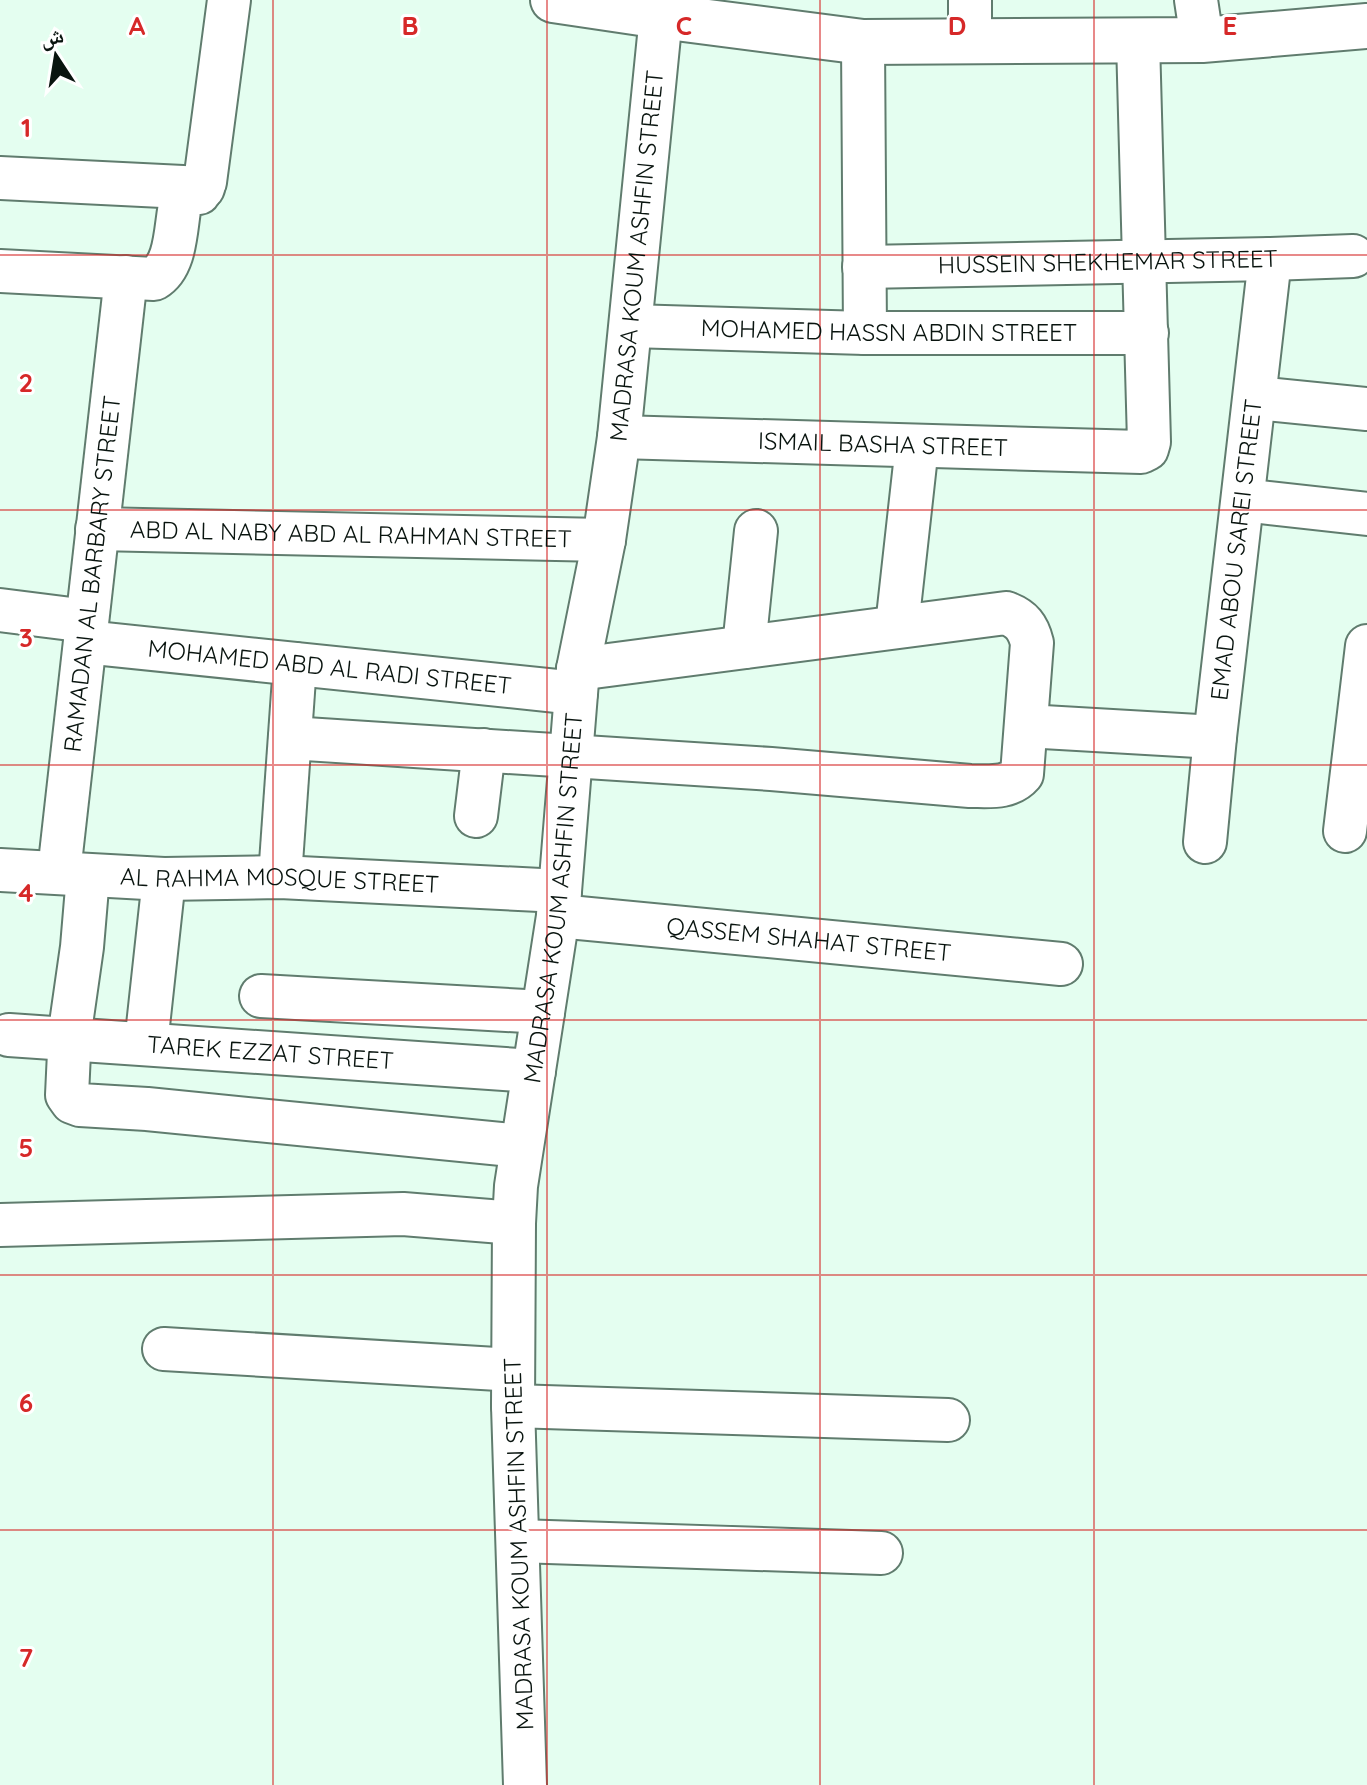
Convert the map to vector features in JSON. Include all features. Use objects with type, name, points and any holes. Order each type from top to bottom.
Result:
[{"type":"main road","points":[[553,0],[652,10],[863,42],[970,21],[1138,41],[1199,20],[1355,18]]},
{"type":"street","points":[[0,271],[140,278],[161,275],[171,260],[181,200],[185,195],[199,193],[205,182],[229,0]]},
{"type":"street","name":"MADRASA KOUM ASHFIN STREET","points":[[525,1785],[513,1388],[514,1223],[521,1146],[559,904],[577,681],[604,540],[619,437],[631,326],[652,10]]},
{"type":"street","points":[[1138,41],[1147,333]]},
{"type":"street","points":[[863,42],[865,333]]},
{"type":"street","points":[[0,178],[203,188]]},
{"type":"street","name":"HUSSEIN SHEKHEMAR STREET","points":[[864,267],[1353,256]]},
{"type":"street","name":"EMAD ABOU SAREI STREET","points":[[1205,842],[1270,259]]},
{"type":"street","name":"RAMADAN AL BARBARY STREET","points":[[140,278],[97,529],[86,632],[74,874],[82,947],[70,1031],[67,1095],[72,1102],[80,1105],[521,1146]]},
{"type":"street","name":"MOHAMED HASSN ABDIN STREET","points":[[631,326],[865,333],[1147,333]]},
{"type":"street","name":"ISMAIL BASHA STREET","points":[[619,437],[1141,452],[1147,449],[1149,442],[1147,333]]},
{"type":"street","points":[[1255,398],[1367,409]]},
{"type":"street","points":[[897,626],[917,446]]},
{"type":"street","points":[[1243,500],[1367,514]]},
{"type":"street","name":"ABD AL NABY ABD AL RAHMAN STREET","points":[[97,529],[604,540]]},
{"type":"street","points":[[744,647],[756,531]]},
{"type":"street","name":"MOHAMED ABD AL RADI STREET","points":[[0,610],[86,632],[295,664],[577,681],[744,647],[1006,613],[1019,618],[1028,629],[1032,643],[1026,726]]},
{"type":"street","points":[[1345,831],[1367,646]]},
{"type":"street","points":[[280,877],[295,664]]},
{"type":"street","points":[[290,738],[1001,786],[1016,781],[1022,774],[1026,726],[1215,737]]},
{"type":"street","points":[[476,816],[484,750]]},
{"type":"street","name":"AL RAHMA MOSQUE STREET","points":[[0,870],[164,879],[280,877],[559,904]]},
{"type":"street","points":[[146,1044],[164,879]]},
{"type":"street","name":"QASSEM SHAHAT STREET","points":[[559,904],[1061,964]]},
{"type":"street","points":[[261,996],[543,1012]]},
{"type":"street","name":"TAREK EZZAT STREET","points":[[9,1035],[534,1071]]},
{"type":"street","points":[[0,1225],[403,1214],[514,1223]]},
{"type":"street","points":[[164,1349],[513,1388],[948,1420]]},
{"type":"street","points":[[518,1541],[881,1553]]}]
